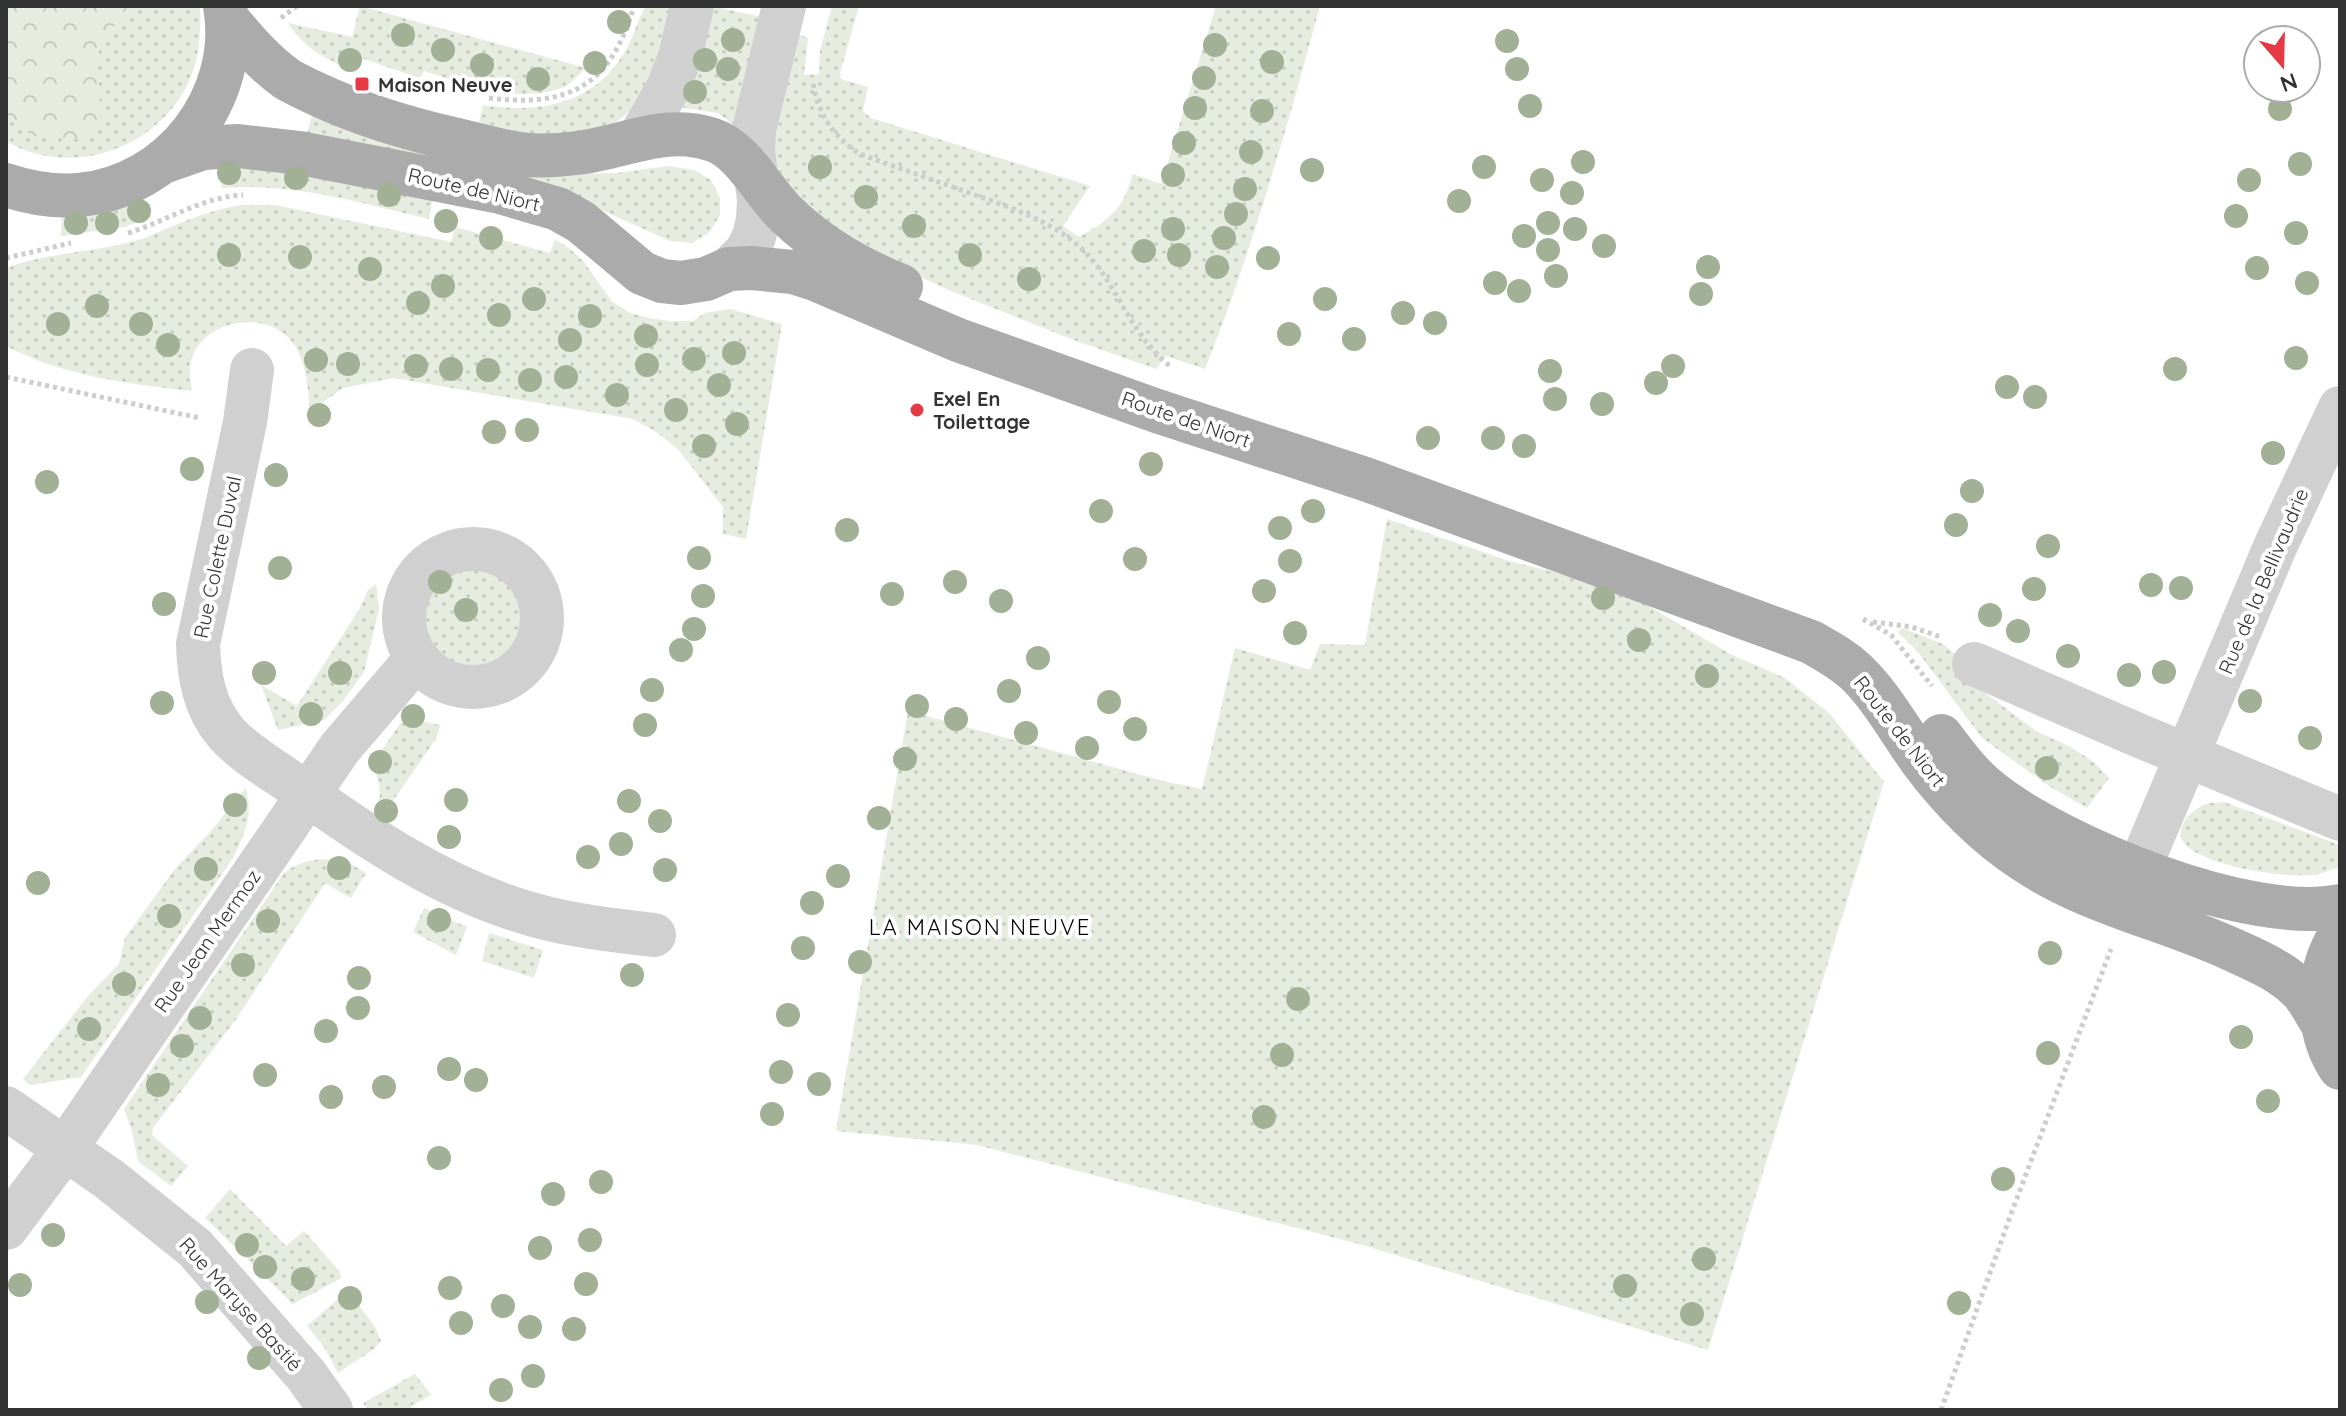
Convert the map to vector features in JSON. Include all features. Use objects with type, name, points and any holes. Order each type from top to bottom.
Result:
[{"type":"main road","name":"Route de Niort","points":[[226,12],[254,51],[290,81],[397,126],[530,155],[578,153],[640,137],[673,134],[716,140],[742,160],[783,211],[806,232],[831,251],[894,283],[1120,373],[1395,465],[1837,626],[1875,651],[1897,674],[1968,772],[1991,792],[2046,827],[2088,848],[2139,869],[2230,899],[2300,909],[2340,906]]},
{"type":"main road","points":[[6,185],[51,195],[81,195],[110,189],[138,178],[163,162],[191,133],[213,99],[227,46],[226,12]]},
{"type":"main road","name":"Route de Niort","points":[[163,162],[203,148],[238,146],[300,153],[500,192],[558,209],[581,222],[642,273],[662,281],[681,283],[706,279],[729,269],[793,272],[958,340],[1157,411],[1365,479],[1746,616],[1811,642],[1835,655],[1856,673],[1875,693],[1922,762],[1972,820],[2026,862],[2088,895],[2217,942],[2277,971],[2301,991],[2323,1024]]},
{"type":"main road","points":[[2340,935],[2325,969],[2321,997],[2323,1024],[2333,1058],[2340,1068]]},
{"type":"street","points":[[640,137],[668,88],[680,57],[692,6]]},
{"type":"street","points":[[729,269],[746,252],[758,219],[754,130],[784,6]]},
{"type":"street","name":"Rue Colette Duval","points":[[252,370],[245,422],[198,644],[199,673],[209,706],[227,734],[350,825],[433,876],[533,915],[587,927],[654,935]]},
{"type":"street","name":"Rue de la Bellivaudrie","points":[[2139,869],[2275,547],[2340,408]]},
{"type":"street","name":"Rue Jean Mermoz","points":[[6,1228],[65,1149],[340,748],[416,659]]},
{"type":"street","points":[[1974,664],[2340,819]]},
{"type":"street","name":"Rue Maryse Bastié","points":[[6,1108],[109,1179],[195,1248],[306,1375],[331,1410]]},
{"type":"path","points":[[280,18],[297,6]]},
{"type":"path","points":[[484,98],[513,102],[570,93],[591,80],[618,50],[634,6]]},
{"type":"path","points":[[812,72],[818,105],[828,126],[841,142],[860,154],[1008,207],[1059,231],[1083,250],[1100,270],[1153,352],[1173,368]]},
{"type":"path","points":[[120,236],[150,227],[210,200],[256,196]]},
{"type":"path","points":[[6,258],[79,242]]},
{"type":"path","points":[[6,377],[191,417],[245,422]]},
{"type":"path","points":[[1872,622],[1912,627],[1960,644],[1974,664]]},
{"type":"path","points":[[1941,1410],[2126,910]]},
{"type":"green space","points":[[6,6],[200,6],[199,43],[190,79],[176,103],[158,123],[136,139],[85,157],[58,157],[32,152],[6,141]]},
{"type":"green space","points":[[6,6],[136,6],[104,35],[97,58],[101,119],[83,139],[33,136],[6,114]]},
{"type":"green space","points":[[360,6],[586,68],[566,86],[547,92],[487,92],[487,83],[459,75],[455,81],[424,71],[420,78],[349,54],[343,67],[312,49],[288,23],[352,37]]},
{"type":"green space","points":[[646,6],[682,6],[670,41],[640,98],[631,110],[614,123],[577,136],[537,137],[477,130],[483,105],[547,106],[584,93],[601,81],[616,66],[628,46]]},
{"type":"green space","points":[[711,6],[762,17],[735,126],[718,113],[684,108],[678,102]]},
{"type":"green space","points":[[832,6],[859,6],[840,73],[841,79],[868,87],[863,111],[871,118],[1090,186],[1063,226],[1079,237],[1099,225],[1120,205],[1133,174],[1161,184],[1216,6],[1320,6],[1268,189],[1205,369],[1166,356],[1156,369],[1071,339],[951,291],[879,258],[829,230],[787,188],[768,145],[790,31],[808,38],[804,75],[819,74],[820,51]]},
{"type":"green space","points":[[314,107],[442,151],[440,164],[307,134]]},
{"type":"green space","points":[[465,157],[577,174],[616,173],[668,166],[694,170],[711,180],[720,198],[720,215],[709,233],[692,243],[670,241],[567,194]]},
{"type":"green space","points":[[217,164],[434,192],[429,219],[301,191],[222,188]]},
{"type":"green space","points":[[143,201],[151,217],[125,227],[61,236],[62,216],[103,212]]},
{"type":"green space","points":[[241,205],[275,205],[451,242],[455,227],[550,253],[555,239],[584,262],[612,302],[631,313],[671,321],[693,321],[705,313],[730,309],[782,324],[746,539],[723,534],[723,507],[678,449],[633,419],[393,378],[343,388],[310,411],[305,373],[298,351],[288,337],[258,323],[225,326],[210,334],[198,346],[190,364],[192,391],[120,382],[73,372],[6,346],[6,268],[139,240],[199,216]]},
{"type":"green space","points":[[1387,519],[1509,561],[1616,587],[1732,655],[1785,678],[1830,714],[1884,782],[1708,1350],[1359,1244],[977,1145],[836,1131],[908,711],[1202,789],[1235,648],[1310,670],[1320,644],[1365,645]]},
{"type":"green space","points":[[474,565],[494,569],[511,580],[522,597],[526,617],[522,637],[511,654],[494,665],[474,669],[454,665],[437,654],[426,637],[422,617],[426,597],[437,580],[454,569]]},
{"type":"green space","points":[[376,584],[379,609],[364,672],[343,701],[324,720],[278,730],[261,685],[297,706],[360,608],[368,590]]},
{"type":"green space","points":[[1902,628],[1943,644],[1956,655],[1981,690],[2036,731],[2069,746],[2095,763],[2109,778],[2087,808],[2049,786],[1982,738],[1918,652],[1898,632]]},
{"type":"green space","points":[[410,719],[440,725],[437,737],[386,811],[378,806],[379,785],[372,764],[400,724]]},
{"type":"green space","points":[[246,788],[249,808],[247,824],[233,858],[81,1077],[31,1085],[23,1079],[89,995],[119,964],[125,938],[175,869]]},
{"type":"green space","points":[[2224,802],[2340,845],[2340,867],[2314,875],[2264,872],[2213,860],[2188,847],[2183,841],[2181,829],[2188,817],[2206,804]]},
{"type":"green space","points":[[343,859],[366,873],[351,898],[325,883],[237,1018],[153,1128],[152,1135],[188,1166],[171,1186],[138,1161],[124,1109],[284,873],[305,862]]},
{"type":"green space","points":[[424,908],[467,927],[456,955],[413,932]]},
{"type":"green space","points":[[489,933],[543,950],[534,978],[482,961]]},
{"type":"green space","points":[[230,1189],[286,1246],[304,1231],[340,1272],[341,1278],[293,1304],[205,1218]]},
{"type":"green space","points":[[348,1290],[375,1327],[381,1341],[338,1373],[324,1347],[307,1326]]},
{"type":"green space","points":[[415,1374],[431,1395],[411,1406],[413,1410],[368,1410],[363,1403]]},
{"type":"place","name":"Maison Neuve","points":[[362,84]]},
{"type":"place","name":"Exel En Toilettage","points":[[917,410]]},
{"type":"district","name":"LA MAISON NEUVE","points":[[980,927]]}]
